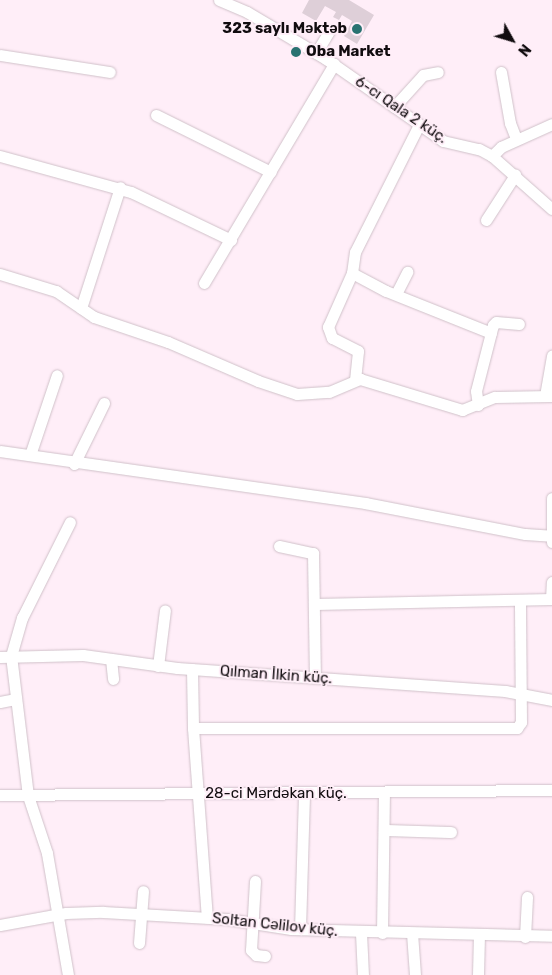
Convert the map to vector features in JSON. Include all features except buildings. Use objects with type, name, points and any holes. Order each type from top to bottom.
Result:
[{"type":"street","name":"6-cı Qala 2 küç.","points":[[219,0],[247,12],[334,64],[419,125],[448,143],[479,149],[492,156],[552,209]]},
{"type":"street","points":[[316,53],[329,31]]},
{"type":"street","points":[[0,55],[110,72]]},
{"type":"street","points":[[204,283],[334,64]]},
{"type":"street","points":[[394,107],[424,75],[438,72]]},
{"type":"street","points":[[501,72],[516,139]]},
{"type":"street","points":[[156,114],[271,172]]},
{"type":"street","points":[[492,156],[516,139],[552,124]]},
{"type":"street","points":[[354,380],[358,351],[332,338],[328,332],[352,273],[355,252],[419,125]]},
{"type":"street","points":[[0,156],[120,187],[231,240]]},
{"type":"street","points":[[486,220],[514,175]]},
{"type":"street","points":[[81,308],[120,187]]},
{"type":"street","points":[[396,294],[407,272]]},
{"type":"street","points":[[352,273],[396,294],[491,333]]},
{"type":"street","points":[[0,274],[56,291],[94,317],[168,342],[258,381],[297,394],[329,392],[354,380],[369,380],[462,410],[505,396],[549,396],[552,356]]},
{"type":"street","points":[[478,405],[476,391],[491,333],[496,322],[519,324]]},
{"type":"street","points":[[30,455],[57,375]]},
{"type":"street","points":[[74,464],[104,403]]},
{"type":"street","points":[[0,451],[74,464],[365,503],[525,534],[551,536]]},
{"type":"street","points":[[552,498],[552,542]]},
{"type":"street","points":[[68,975],[47,853],[28,796],[15,699],[6,656],[22,618],[70,522]]},
{"type":"street","points":[[279,546],[313,553],[315,677]]},
{"type":"street","points":[[315,604],[552,599],[552,582]]},
{"type":"street","points":[[193,728],[515,728],[521,722],[520,601]]},
{"type":"street","points":[[158,666],[165,610]]},
{"type":"street","name":"Qılman İlkin küç.","points":[[6,656],[66,654],[192,670],[315,677],[522,694],[552,700]]},
{"type":"street","points":[[110,659],[112,680]]},
{"type":"street","points":[[192,670],[193,728],[207,917]]},
{"type":"street","points":[[0,702],[15,699]]},
{"type":"street","name":"28-ci Mərdəkan küç.","points":[[0,795],[552,790]]},
{"type":"street","points":[[300,929],[304,793]]},
{"type":"street","points":[[382,934],[384,793]]},
{"type":"street","points":[[384,830],[451,832]]},
{"type":"street","points":[[255,881],[251,950],[256,955],[265,956]]},
{"type":"street","points":[[139,943],[143,891]]},
{"type":"street","points":[[525,937],[527,897]]},
{"type":"street","name":"Soltan Cəlilov küç.","points":[[0,926],[57,915],[103,912],[207,917],[300,929],[360,933],[552,936]]},
{"type":"street","points":[[360,933],[363,975]]},
{"type":"street","points":[[412,933],[415,975]]},
{"type":"street","points":[[478,975],[479,934]]},
{"type":"place","name":"323 saylı Məktəb","points":[[357,29]]},
{"type":"place","name":"Oba Market","points":[[296,52]]}]
